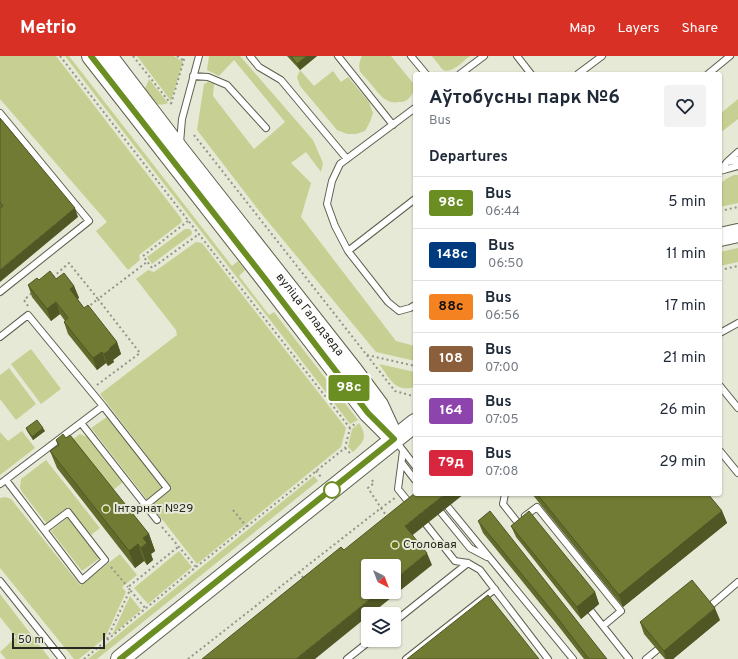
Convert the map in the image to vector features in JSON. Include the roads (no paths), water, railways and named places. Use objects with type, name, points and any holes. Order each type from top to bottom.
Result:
[{"type":"main road","name":"вуліца Галадзеда","points":[[91,56],[368,413],[399,445]]},
{"type":"main road","name":"вуліца Галадзеда","points":[[108,56],[379,405],[399,445]]},
{"type":"main road","points":[[722,237],[738,233]]},
{"type":"main road","points":[[120,659],[399,445],[413,426]]},
{"type":"lane","points":[[179,149],[182,119],[199,56]]},
{"type":"lane","points":[[250,56],[259,67],[281,80],[347,159]]},
{"type":"lane","points":[[338,56],[393,124]]},
{"type":"lane","points":[[411,56],[424,72]]},
{"type":"lane","points":[[463,72],[484,56]]},
{"type":"lane","points":[[517,56],[529,72]]},
{"type":"lane","points":[[581,72],[602,56]]},
{"type":"lane","points":[[710,72],[730,56]]},
{"type":"lane","points":[[193,76],[208,77],[227,84],[266,128]]},
{"type":"lane","points":[[413,109],[340,164],[332,181],[327,204],[335,226],[348,251],[388,302],[399,312],[413,306]]},
{"type":"lane","points":[[0,113],[89,221],[0,292]]},
{"type":"lane","points":[[722,168],[738,152]]},
{"type":"lane","points":[[727,162],[738,160]]},
{"type":"lane","points":[[722,170],[738,166]]},
{"type":"lane","points":[[348,251],[413,201]]},
{"type":"lane","points":[[0,337],[28,315],[103,406],[167,488],[146,506]]},
{"type":"lane","points":[[722,332],[737,324]]},
{"type":"lane","points":[[722,388],[738,408]]},
{"type":"lane","points":[[0,484],[103,406]]},
{"type":"lane","points":[[81,423],[157,520]]},
{"type":"lane","points":[[399,445],[402,463],[398,489],[455,561],[468,563],[480,570],[548,659]]},
{"type":"lane","points":[[399,445],[413,463]]},
{"type":"lane","points":[[722,453],[738,473]]},
{"type":"lane","points":[[402,463],[413,477]]},
{"type":"lane","points":[[6,480],[44,530],[82,580],[105,560],[68,512],[44,530]]},
{"type":"lane","points":[[428,496],[470,548],[489,558]]},
{"type":"lane","points":[[505,496],[503,504],[524,531]]},
{"type":"lane","points":[[448,507],[573,659]]},
{"type":"lane","points":[[517,522],[537,507],[621,611],[603,626]]},
{"type":"lane","points":[[401,616],[468,563]]},
{"type":"lane","points":[[0,581],[62,659]]},
{"type":"lane","points":[[708,607],[738,582]]},
{"type":"lane","points":[[406,659],[495,589]]},
{"type":"lane","points":[[591,611],[629,659]]},
{"type":"lane","points":[[347,659],[362,647]]},
{"type":"lane","points":[[646,659],[657,650]]},
{"type":"place","name":"Інтэрнат №29","points":[[106,509]]},
{"type":"place","name":"Столовая","points":[[395,545]]}]
